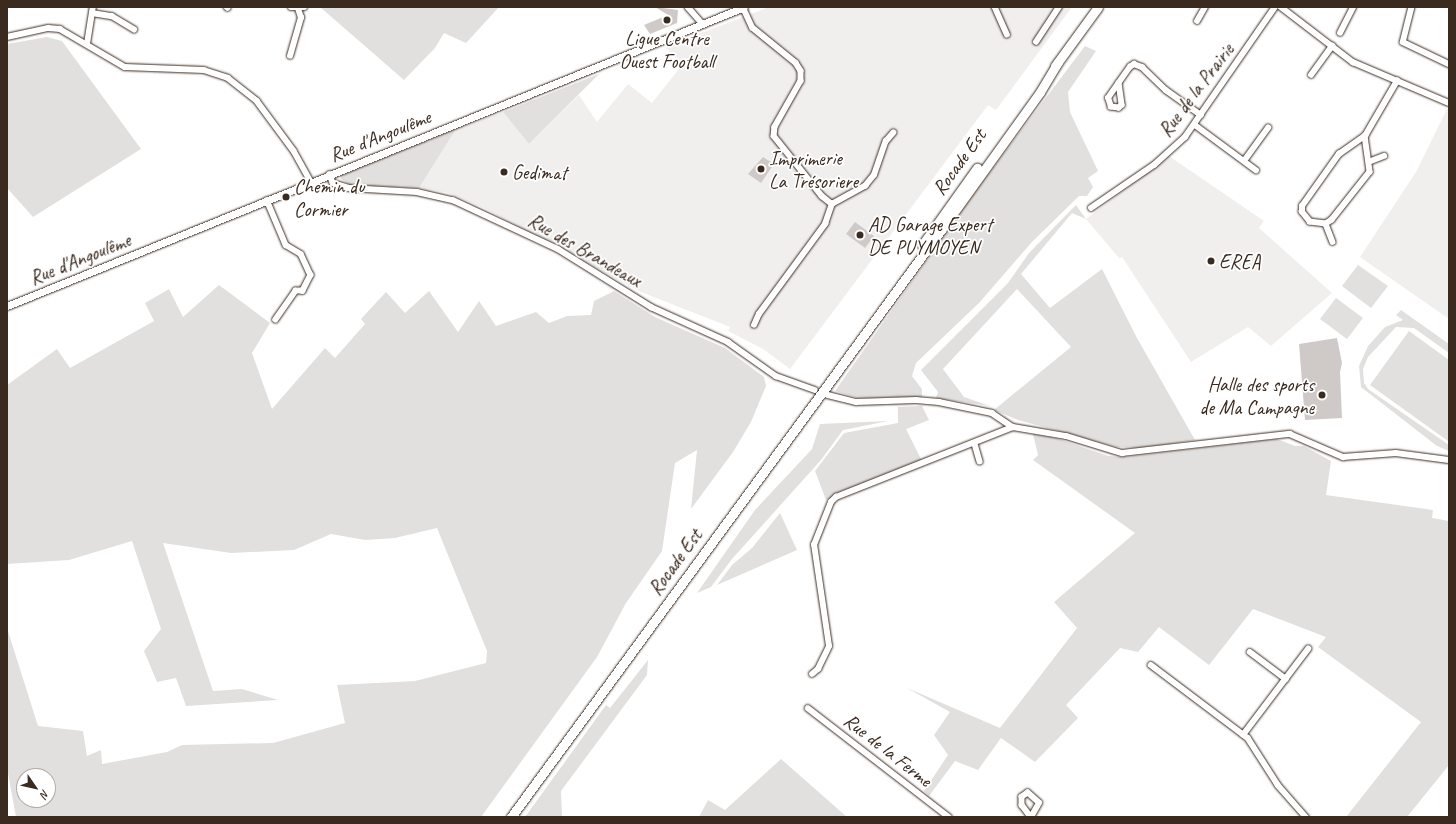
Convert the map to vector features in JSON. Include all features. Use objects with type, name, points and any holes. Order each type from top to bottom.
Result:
[{"type":"main road","name":"Rocade Est","points":[[512,817],[867,328],[939,221],[1098,7]]},
{"type":"street","points":[[290,56],[300,18],[301,8],[291,7]]},
{"type":"street","points":[[688,7],[702,23]]},
{"type":"street","points":[[743,7],[753,28],[796,63],[801,71],[801,81],[775,127],[774,136],[822,196],[832,204]]},
{"type":"street","name":"Rue d'Angoulême","points":[[7,306],[743,7]]},
{"type":"street","points":[[995,7],[1007,34]]},
{"type":"street","points":[[1036,42],[1059,7]]},
{"type":"street","points":[[1197,21],[1205,7]]},
{"type":"street","name":"Rue de la Prairie","points":[[1091,208],[1154,165],[1195,125],[1275,7]]},
{"type":"street","points":[[1281,7],[1353,62],[1446,102]]},
{"type":"street","points":[[1340,33],[1353,7]]},
{"type":"street","points":[[1412,7],[1403,42],[1449,64]]},
{"type":"street","points":[[87,44],[93,10],[112,16],[134,29]]},
{"type":"street","points":[[7,37],[48,28],[60,29],[125,67],[204,70],[228,78],[257,101],[294,151],[312,182]]},
{"type":"street","points":[[1311,75],[1332,46]]},
{"type":"street","points":[[1119,83],[1130,67],[1142,67],[1166,90],[1201,115]]},
{"type":"street","points":[[1365,136],[1371,161],[1370,172],[1343,210],[1326,224],[1310,222],[1302,212],[1302,206],[1339,154],[1365,136],[1397,81]]},
{"type":"street","points":[[1195,125],[1256,170]]},
{"type":"street","points":[[1244,161],[1268,128]]},
{"type":"street","points":[[754,325],[759,314],[824,224],[832,204],[870,180],[879,166],[886,141],[893,134]]},
{"type":"street","points":[[1371,161],[1384,156]]},
{"type":"street","name":"Rue des Brandeaux","points":[[330,174],[333,183],[349,188],[418,192],[453,200],[558,249],[651,307],[728,342],[776,376],[815,390]]},
{"type":"street","points":[[267,200],[286,245],[301,254],[311,275],[303,291],[296,291],[276,320]]},
{"type":"street","points":[[1326,224],[1333,242]]},
{"type":"street","points":[[828,395],[856,402],[916,400],[938,402],[992,413],[1013,427],[1066,436],[1122,453],[1290,434],[1343,457],[1396,453],[1449,460]]},
{"type":"street","points":[[812,674],[818,669],[829,646],[814,545],[826,508],[836,497],[975,444],[1013,427]]},
{"type":"street","points":[[975,444],[980,461]]},
{"type":"street","points":[[1243,735],[1308,649]]},
{"type":"street","points":[[1250,652],[1286,678]]},
{"type":"street","points":[[1152,665],[1243,735],[1268,766],[1278,785],[1306,817]]},
{"type":"street","name":"Rue de la Ferme","points":[[808,708],[949,817]]},
{"type":"shaded area","points":[[320,7],[499,7],[466,43],[444,33],[435,48],[404,80]]},
{"type":"shaded area","points":[[769,7],[1072,7],[996,110],[988,105],[790,369],[763,349],[728,331],[730,327],[641,292],[484,208],[448,193],[419,188],[456,129],[503,112],[529,144],[579,95],[597,122],[628,84],[652,103],[682,65],[665,47]]},
{"type":"shaded area","points":[[47,37],[62,41],[141,149],[33,217],[7,188],[7,44]]},
{"type":"shaded area","points":[[1085,46],[1096,51],[1068,92],[1070,112],[1098,171],[1088,178],[1093,187],[1087,196],[1079,196],[1032,242],[979,303],[916,363],[912,376],[922,389],[922,397],[858,398],[835,391],[977,189]]},
{"type":"shaded area","points":[[599,74],[529,144],[503,112]]},
{"type":"shaded area","points":[[1447,109],[1449,110],[1449,319],[1360,257],[1416,172]]},
{"type":"shaded area","points":[[456,129],[419,188],[350,185],[341,179],[341,175]]},
{"type":"shaded area","name":"EREA","points":[[1169,156],[1264,221],[1259,228],[1332,293],[1271,346],[1248,327],[1191,362],[1122,257],[1119,258],[1086,219]]},
{"type":"shaded area","points":[[1076,205],[1086,219],[1072,213],[1021,274],[1050,308],[1102,269],[1137,338],[1195,440],[1142,448],[1117,447],[1018,420],[994,410],[1071,347],[1017,289],[943,369],[964,397],[990,406],[936,398],[938,392],[921,370],[1008,283],[1029,253]]},
{"type":"shaded area","points":[[1358,265],[1388,286],[1371,308],[1342,286]]},
{"type":"shaded area","points":[[219,285],[270,323],[252,353],[272,409],[325,348],[335,358],[365,324],[361,319],[386,292],[405,313],[429,291],[458,332],[479,301],[496,326],[536,312],[549,323],[567,316],[591,315],[594,301],[614,291],[655,317],[725,348],[764,377],[766,386],[751,422],[733,452],[691,509],[697,450],[675,463],[662,551],[626,603],[597,657],[481,817],[16,817],[7,768],[7,628],[38,726],[83,731],[87,756],[101,750],[102,764],[167,752],[182,745],[273,743],[345,723],[337,685],[415,681],[486,663],[487,651],[437,528],[395,538],[365,540],[331,534],[294,550],[231,553],[163,543],[213,691],[242,689],[278,700],[186,706],[176,678],[157,682],[144,651],[161,629],[132,541],[69,560],[7,564],[7,385],[57,349],[70,368],[154,321],[145,303],[169,289],[183,317]]},
{"type":"shaded area","points":[[1336,298],[1363,318],[1347,339],[1320,319]]},
{"type":"shaded area","points":[[1401,310],[1449,344],[1449,353],[1414,328],[1396,327],[1368,357],[1363,369],[1364,383],[1368,389],[1449,445],[1449,451],[1437,446],[1361,387],[1359,366],[1368,346],[1385,327],[1403,320],[1396,315]]},
{"type":"shaded area","points":[[1409,331],[1449,360],[1448,441],[1370,385]]},
{"type":"shaded area","points":[[922,406],[929,420],[906,429],[922,461],[826,500],[815,471],[844,433],[898,423],[898,407]]},
{"type":"shaded area","points":[[888,421],[843,430],[821,460],[732,559],[711,587],[697,593],[755,510],[812,449],[820,424]]},
{"type":"shaded area","points":[[1033,434],[1056,438],[1108,456],[1124,457],[1277,439],[1295,446],[1304,446],[1331,461],[1326,495],[1433,510],[1432,518],[1449,521],[1449,765],[1407,817],[1346,817],[1421,722],[1318,647],[1326,637],[1253,609],[1209,665],[1159,627],[1138,652],[1120,648],[1066,705],[1078,718],[1035,762],[1001,738],[978,770],[955,761],[929,796],[924,791],[948,755],[934,735],[950,712],[907,688],[1000,728],[1077,628],[1054,602],[1135,533],[1033,460],[1038,455]]},
{"type":"shaded area","points":[[780,513],[797,550],[717,585],[732,565],[752,548]]},
{"type":"shaded area","points":[[648,660],[647,675],[561,791],[562,817],[525,817],[606,705],[610,708]]},
{"type":"shaded area","points":[[781,759],[847,817],[699,817],[708,800],[725,810]]},
{"type":"building","name":"Ligue Centre Ouest Football","points":[[655,7],[678,10],[677,23],[650,34],[644,25],[668,15]]},
{"type":"building","name":"Imprimerie La Trésoriere","points":[[763,157],[774,164],[761,183],[748,174]]},
{"type":"building","name":"AD Garage Expert DE PUYMOYEN","points":[[855,222],[874,236],[865,248],[846,234]]},
{"type":"building","name":"Halle des sports de Ma Campagne","points":[[1337,338],[1342,363],[1340,372],[1342,418],[1305,420],[1299,344]]},
{"type":"place","name":"Ligue Centre Ouest Football","points":[[667,20]]},
{"type":"place","name":"Imprimerie La Trésoriere","points":[[761,169]]},
{"type":"place","name":"Gedimat","points":[[504,172]]},
{"type":"place","name":"Chemin du Cormier","points":[[286,197]]},
{"type":"place","name":"AD Garage Expert DE PUYMOYEN","points":[[860,235]]},
{"type":"place","name":"EREA","points":[[1211,261]]},
{"type":"place","name":"Halle des sports de Ma Campagne","points":[[1322,395]]}]
